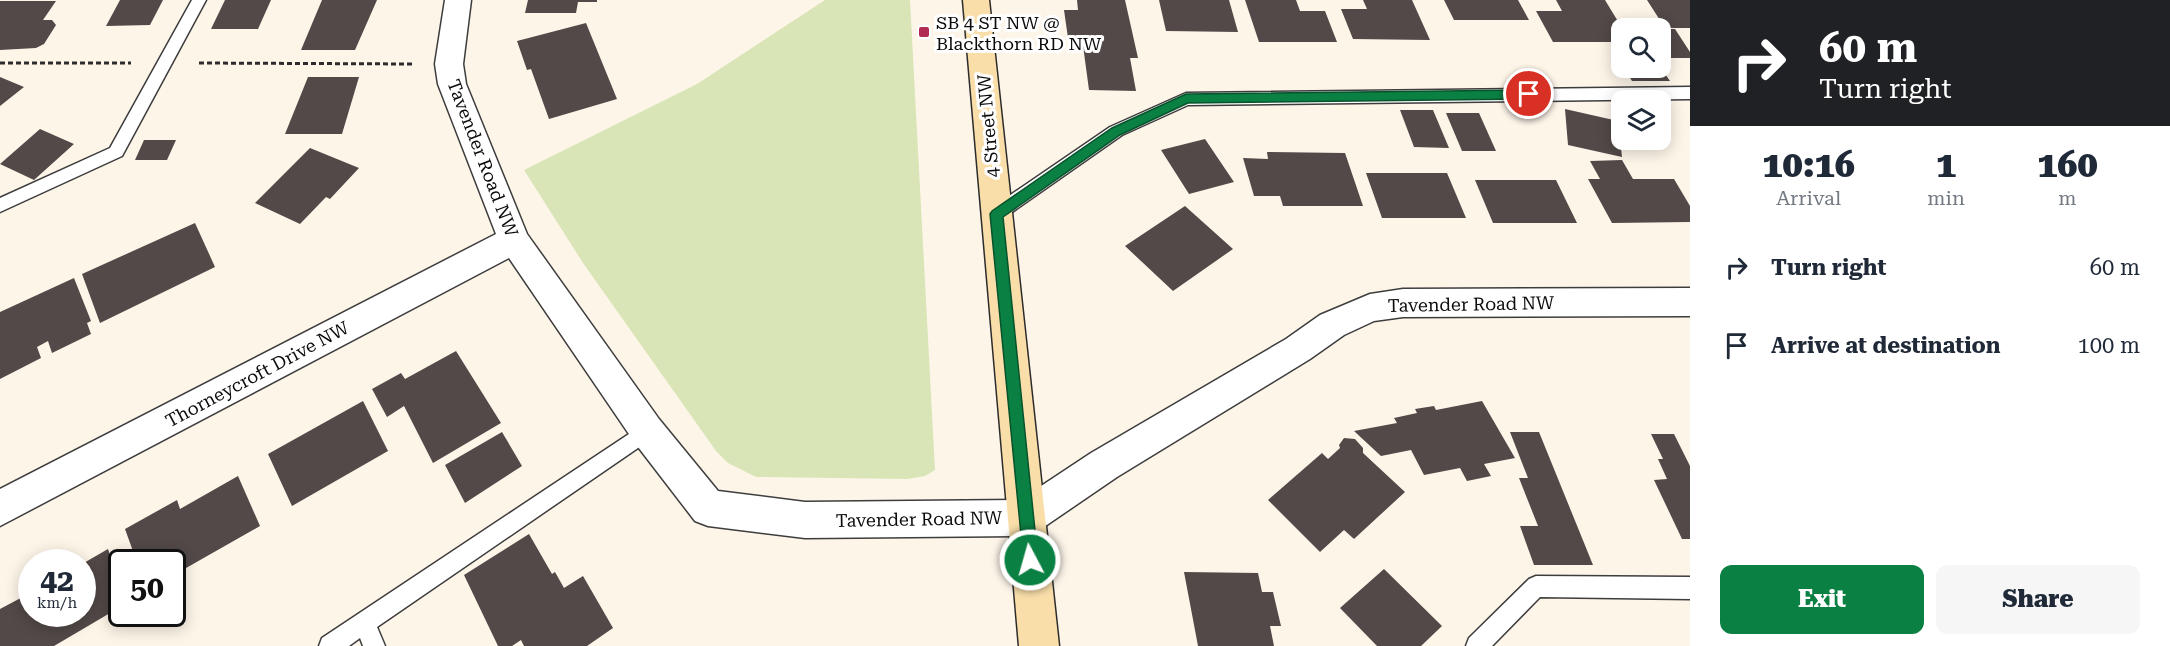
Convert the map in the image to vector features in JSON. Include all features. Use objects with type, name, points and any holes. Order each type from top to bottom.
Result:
[{"type":"main road","name":"4 Street NW","points":[[976,0],[1039,646]]},
{"type":"street","name":"Tavender Road NW","points":[[458,0],[454,13],[449,64],[452,84],[514,240],[647,431],[708,508],[805,520],[1025,518],[1104,465],[1298,349],[1332,325],[1370,308],[1403,303],[1690,302]]},
{"type":"street","name":"Thorneycroft Drive NW","points":[[0,508],[514,240]]},
{"type":"lane","points":[[0,205],[116,152],[167,63],[199,0]]},
{"type":"lane","points":[[996,214],[1116,131],[1186,99],[1690,93]]},
{"type":"lane","points":[[330,646],[365,625],[647,431]]},
{"type":"lane","points":[[1477,646],[1536,586],[1690,588]]},
{"type":"lane","points":[[365,625],[374,646]]},
{"type":"path","points":[[0,63],[449,64]]},
{"type":"green space","points":[[825,0],[910,0],[935,470],[925,476],[907,479],[756,477],[728,463],[716,451],[583,263],[524,170],[697,84]]},
{"type":"building","points":[[120,0],[163,0],[150,25],[106,26]]},
{"type":"building","points":[[225,0],[271,0],[258,29],[211,29]]},
{"type":"building","points":[[322,0],[377,0],[355,50],[301,50]]},
{"type":"building","points":[[528,0],[597,0],[597,2],[578,2],[576,13],[525,13]]},
{"type":"building","points":[[1077,0],[1125,0],[1138,58],[1130,58],[1136,91],[1089,90],[1082,38],[1068,38],[1064,10],[1078,10]]},
{"type":"building","points":[[1159,0],[1229,0],[1238,32],[1166,31]]},
{"type":"building","points":[[1245,0],[1296,0],[1300,11],[1325,11],[1337,42],[1259,42]]},
{"type":"building","points":[[1363,0],[1412,0],[1430,40],[1353,39],[1341,9],[1367,9]]},
{"type":"building","points":[[1444,0],[1518,0],[1529,20],[1454,20]]},
{"type":"building","points":[[1556,0],[1605,0],[1616,18],[1611,18],[1611,42],[1553,42],[1536,11],[1562,11]]},
{"type":"building","points":[[1647,0],[1690,0],[1690,28],[1671,28],[1671,18],[1659,18]]},
{"type":"building","points":[[0,1],[56,1],[43,20],[52,20],[56,25],[44,44],[36,48],[0,50]]},
{"type":"building","points":[[586,23],[617,99],[549,119],[531,69],[527,70],[517,41]]},
{"type":"building","points":[[1671,29],[1675,29],[1690,52],[1690,58],[1671,58]]},
{"type":"building","points":[[0,77],[24,87],[0,106]]},
{"type":"building","points":[[308,77],[359,77],[342,134],[285,134]]},
{"type":"building","points":[[1630,78],[1668,78],[1670,81],[1632,81]]},
{"type":"building","points":[[1565,109],[1611,119],[1611,150],[1621,150],[1622,157],[1568,145]]},
{"type":"building","points":[[1400,110],[1433,110],[1449,148],[1414,147]]},
{"type":"building","points":[[1446,113],[1479,113],[1496,151],[1462,151]]},
{"type":"building","points":[[40,129],[74,144],[34,180],[0,164]]},
{"type":"building","points":[[1205,139],[1234,182],[1189,194],[1161,150]]},
{"type":"building","points":[[144,140],[176,140],[167,160],[135,160]]},
{"type":"building","points":[[310,148],[359,168],[330,199],[326,197],[300,224],[255,203]]},
{"type":"building","points":[[1267,152],[1345,153],[1363,206],[1283,206],[1280,196],[1254,196],[1243,158],[1268,159]]},
{"type":"building","points":[[1622,160],[1633,179],[1674,179],[1690,206],[1690,222],[1612,223],[1588,179],[1600,179],[1590,161]]},
{"type":"building","points":[[1366,173],[1447,173],[1466,218],[1382,218]]},
{"type":"building","points":[[1475,180],[1556,180],[1577,223],[1493,223]]},
{"type":"building","points":[[1185,206],[1233,249],[1173,291],[1125,246]]},
{"type":"building","points":[[195,223],[215,267],[100,323],[82,274]]},
{"type":"building","points":[[74,278],[91,321],[87,323],[91,334],[52,353],[48,341],[37,347],[41,358],[0,379],[0,312]]},
{"type":"building","points":[[456,351],[501,423],[433,463],[404,406],[387,417],[372,389],[401,373],[405,379]]},
{"type":"building","points":[[363,401],[388,451],[292,506],[268,454]]},
{"type":"building","points":[[1482,401],[1515,458],[1484,464],[1491,476],[1467,481],[1460,468],[1424,475],[1411,450],[1381,456],[1354,431],[1397,423],[1394,418],[1417,413],[1415,409],[1434,406],[1436,410]]},
{"type":"building","points":[[502,432],[522,466],[465,503],[445,465]]},
{"type":"building","points":[[1510,432],[1539,432],[1593,565],[1534,565],[1520,526],[1538,526],[1519,478],[1528,478]]},
{"type":"building","points":[[1651,434],[1674,434],[1690,466],[1690,539],[1682,539],[1654,480],[1667,479],[1658,459],[1663,459]]},
{"type":"building","points":[[1344,438],[1355,439],[1363,448],[1363,453],[1405,492],[1354,539],[1344,530],[1320,552],[1268,500],[1322,453],[1328,459],[1340,448],[1339,445]]},
{"type":"building","points":[[238,476],[260,526],[186,568],[186,549],[132,549],[125,529],[177,500],[180,509]]},
{"type":"building","points":[[529,534],[552,574],[555,572],[564,588],[583,576],[613,628],[587,646],[524,646],[521,640],[512,646],[498,646],[464,575]]},
{"type":"building","points":[[108,549],[108,614],[96,621],[96,556]]},
{"type":"building","points":[[1384,569],[1442,626],[1421,646],[1377,646],[1340,608]]},
{"type":"building","points":[[1184,572],[1258,573],[1262,592],[1273,592],[1281,626],[1270,626],[1274,646],[1198,646]]},
{"type":"building","points":[[18,599],[18,627],[86,627],[54,646],[0,646],[0,609]]},
{"type":"place","name":"SB 4 ST NW @ Blackthorn RD NW","points":[[924,32]]},
{"type":"route","points":[[1030,560],[996,214],[1116,131],[1186,99],[1529,94]]}]
